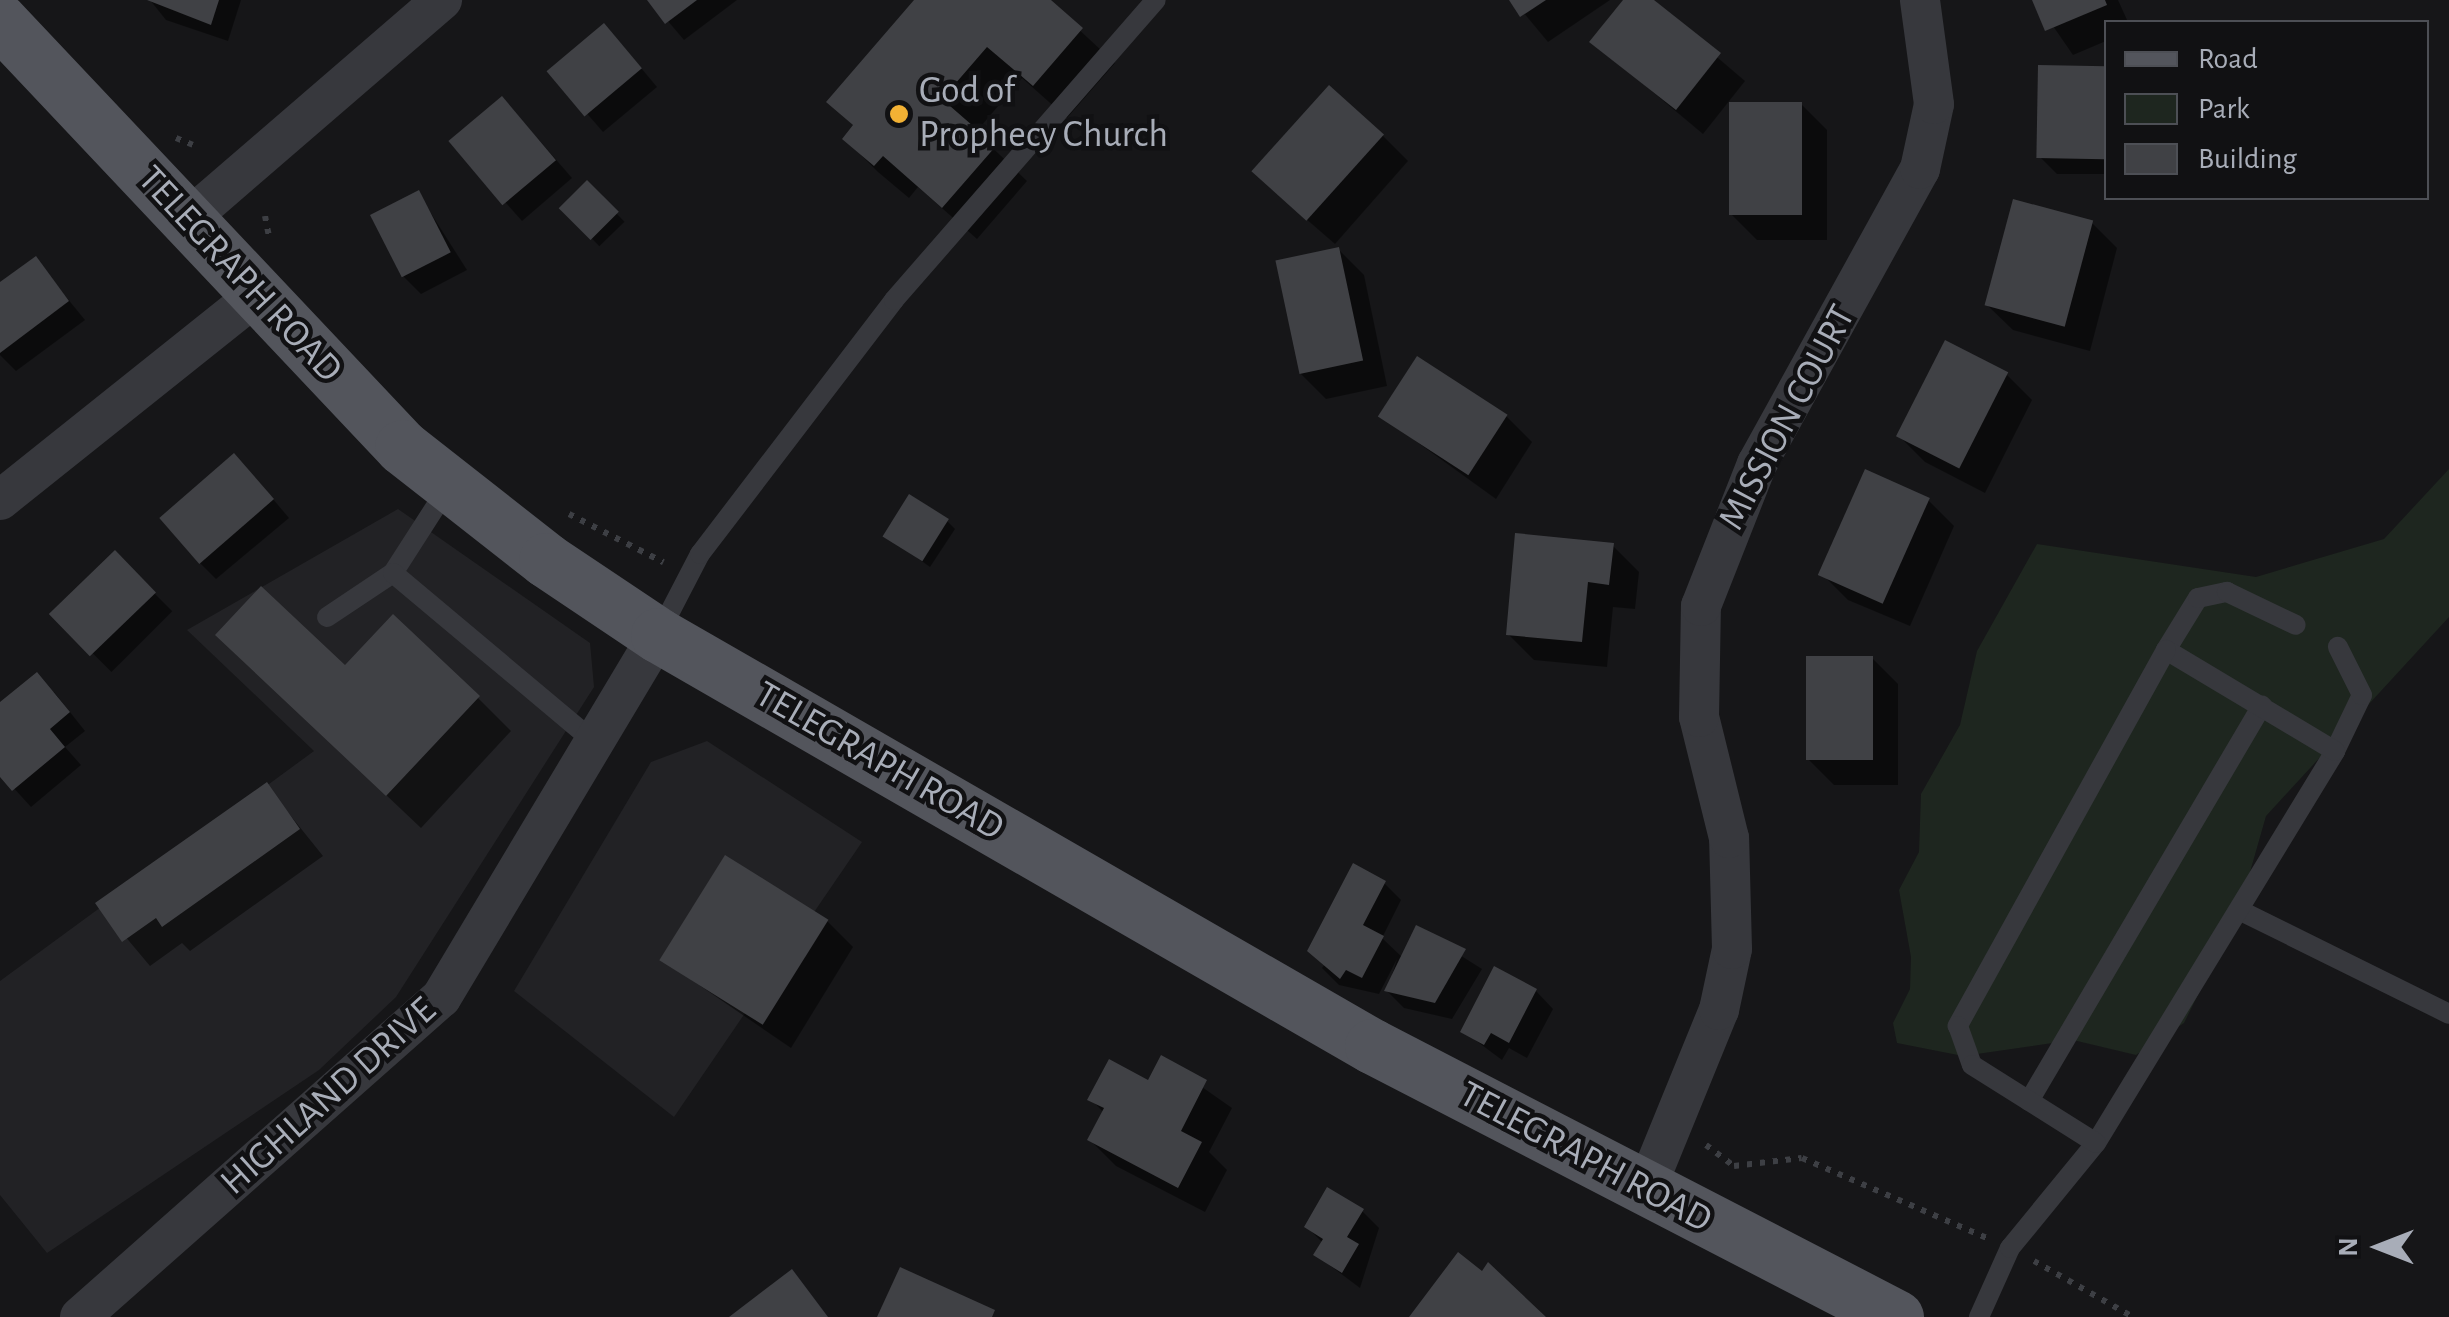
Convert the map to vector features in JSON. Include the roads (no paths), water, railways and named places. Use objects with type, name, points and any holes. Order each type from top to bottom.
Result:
[{"type":"main road","name":"TELEGRAPH ROAD","points":[[0,21],[254,297],[447,489],[658,635],[1372,1046],[1645,1191],[1896,1317]]},
{"type":"street","points":[[187,220],[442,0]]},
{"type":"street","name":"MISSION COURT","points":[[1645,1191],[1719,1010],[1732,949],[1729,838],[1699,718],[1701,606],[1756,464],[1920,170],[1934,104],[1920,0]]},
{"type":"street","points":[[0,500],[254,297]]},
{"type":"street","name":"HIGHLAND DRIVE","points":[[80,1317],[408,1035],[477,946],[658,635]]},
{"type":"lane","points":[[658,635],[700,554],[894,300],[1156,0]]},
{"type":"lane","points":[[327,617],[393,572],[447,489]]},
{"type":"lane","points":[[393,572],[593,741]]},
{"type":"lane","points":[[2096,1143],[1972,1066],[1958,1026],[2198,598],[2227,592],[2296,624]]},
{"type":"lane","points":[[1980,1317],[2010,1248],[2096,1143],[2336,751],[2362,695],[2338,647]]},
{"type":"lane","points":[[2166,650],[2336,751]]},
{"type":"lane","points":[[2029,1101],[2262,706]]},
{"type":"lane","points":[[2238,910],[2449,1014]]},
{"type":"place","name":"God of Prophecy Church","points":[[899,114]]}]
